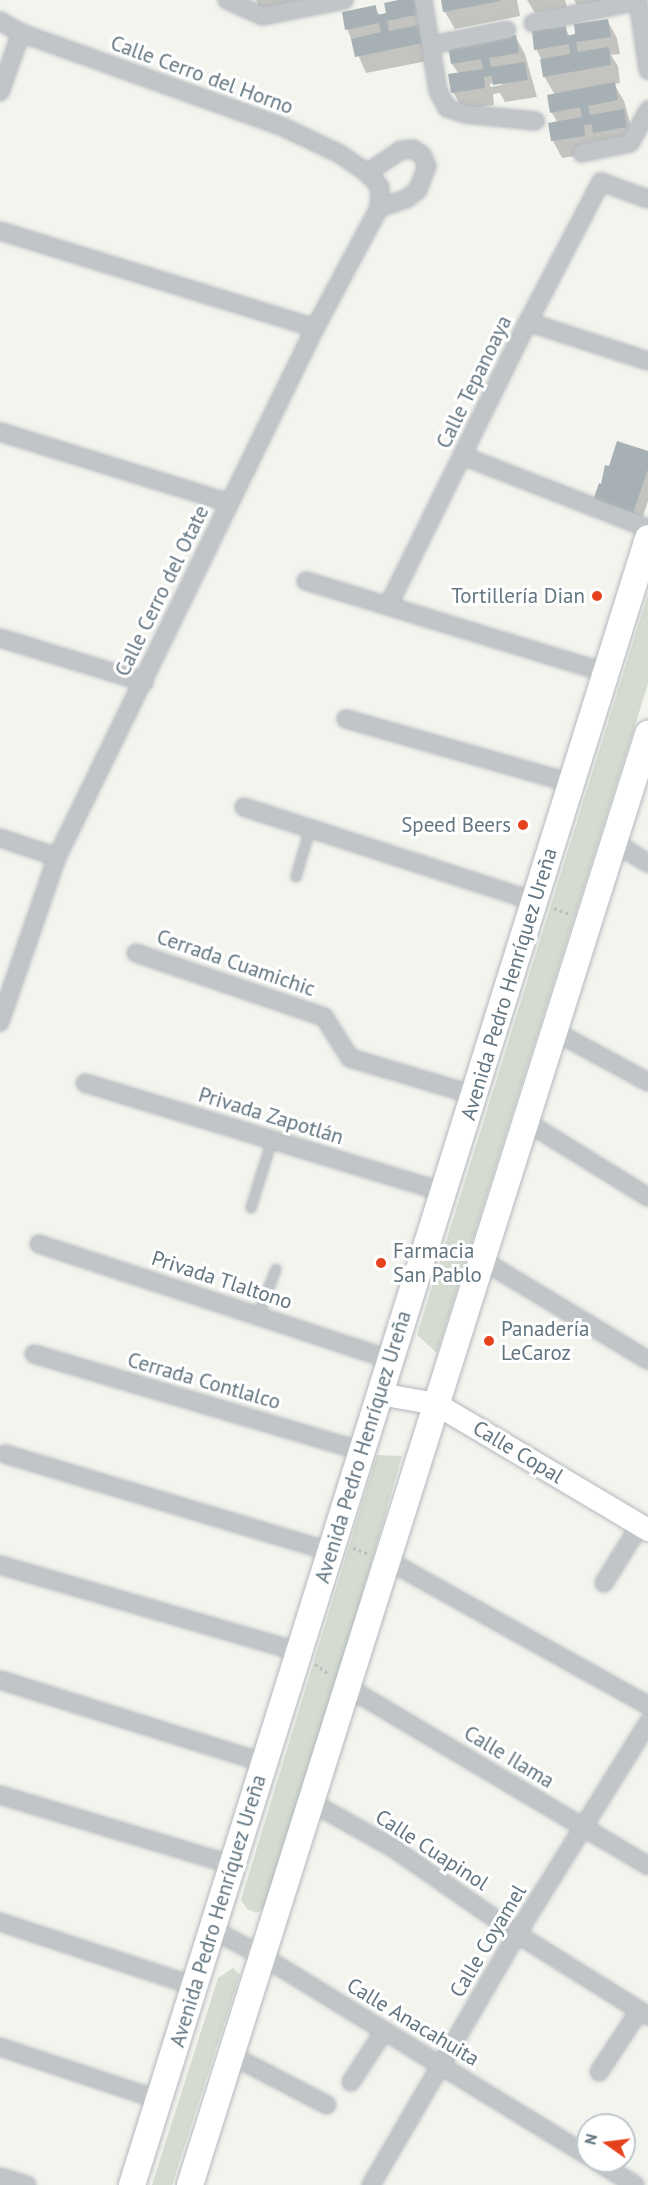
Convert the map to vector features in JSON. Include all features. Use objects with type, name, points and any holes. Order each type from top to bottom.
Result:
[{"type":"main road","name":"Avenida Pedro Henríquez Ureña","points":[[132,2185],[648,538]]},
{"type":"main road","points":[[190,2185],[648,734]]},
{"type":"street","points":[[227,0],[263,16],[344,0]]},
{"type":"street","points":[[423,0],[438,91],[447,108],[465,114],[536,121]]},
{"type":"street","points":[[533,23],[638,1],[647,62]]},
{"type":"street","name":"Calle Cerro del Horno","points":[[0,21],[21,33],[283,127],[340,154],[367,173],[380,187]]},
{"type":"street","points":[[432,45],[507,30]]},
{"type":"street","points":[[0,92],[21,33]]},
{"type":"street","points":[[582,153],[630,143],[648,110]]},
{"type":"street","points":[[367,173],[401,150],[413,150],[422,155],[427,166],[418,190],[406,199],[379,207]]},
{"type":"street","name":"Calle Tepanoaya","points":[[389,604],[528,322],[601,182],[648,199]]},
{"type":"street","name":"Calle Cerro del Otate","points":[[0,1022],[57,857],[315,328],[379,207],[380,187]]},
{"type":"street","points":[[0,231],[315,328]]},
{"type":"street","points":[[528,322],[648,362]]},
{"type":"street","points":[[0,432],[229,503]]},
{"type":"street","points":[[463,456],[648,528]]},
{"type":"street","points":[[306,580],[606,673]]},
{"type":"street","points":[[0,638],[144,682]]},
{"type":"street","points":[[346,719],[571,783]]},
{"type":"street","points":[[244,807],[534,901]]},
{"type":"street","points":[[0,838],[57,857]]},
{"type":"street","points":[[614,842],[648,863]]},
{"type":"street","name":"Cerrada Cuamichic","points":[[136,952],[324,1017],[350,1058],[474,1095]]},
{"type":"street","points":[[554,1031],[648,1082]]},
{"type":"street","name":"Privada Zapotlán","points":[[85,1083],[443,1192]]},
{"type":"street","points":[[525,1121],[648,1197]]},
{"type":"street","name":"Privada Tlaltono","points":[[39,1244],[391,1360]]},
{"type":"street","points":[[482,1260],[648,1360]]},
{"type":"street","name":"Cerrada Contlalco","points":[[34,1354],[362,1451]]},
{"type":"street","name":"Calle Copal","points":[[380,1394],[436,1404],[644,1528]]},
{"type":"street","points":[[5,1454],[332,1547]]},
{"type":"street","points":[[604,1583],[644,1528]]},
{"type":"street","points":[[387,1560],[648,1705]]},
{"type":"street","points":[[0,1564],[299,1652]]},
{"type":"street","points":[[0,1680],[265,1763]]},
{"type":"street","name":"Calle Ilama","points":[[347,1687],[648,1866]]},
{"type":"street","name":"Calle Coyamel","points":[[371,2185],[440,2064],[648,1723]]},
{"type":"street","points":[[0,1795],[232,1865]]},
{"type":"street","name":"Calle Cuapinol","points":[[311,1802],[393,1848],[518,1934],[643,2014]]},
{"type":"street","points":[[0,1922],[195,1986]]},
{"type":"street","name":"Calle Anacahuita","points":[[212,1929],[262,1956],[576,2149]]},
{"type":"street","points":[[599,2072],[643,2014]]},
{"type":"street","points":[[351,2082],[384,2031]]},
{"type":"street","points":[[0,2047],[159,2100]]},
{"type":"street","points":[[231,2055],[327,2105]]},
{"type":"street","points":[[616,2173],[635,2185]]},
{"type":"street","points":[[0,2177],[27,2185]]},
{"type":"lane","points":[[296,876],[310,829]]},
{"type":"lane","points":[[251,1208],[272,1140]]},
{"type":"lane","points":[[258,1316],[276,1269]]},
{"type":"path","points":[[534,901],[589,920]]},
{"type":"path","points":[[428,1242],[482,1260]]},
{"type":"path","points":[[332,1547],[387,1560]]},
{"type":"path","points":[[299,1652],[347,1687]]},
{"type":"shaded area","points":[[648,594],[648,684],[437,1353],[417,1335]]},
{"type":"shaded area","points":[[377,1455],[402,1456],[273,1905],[256,1913],[247,1909],[241,1900]]},
{"type":"shaded area","points":[[233,1968],[240,1975],[172,2185],[152,2185],[218,1978]]},
{"type":"building","points":[[419,0],[421,14],[387,21],[389,31],[419,25],[423,43],[355,57],[351,39],[381,32],[379,23],[345,30],[342,12],[376,5],[377,15],[386,13],[384,3]]},
{"type":"building","points":[[441,0],[500,0],[500,1],[443,12]]},
{"type":"building","points":[[608,19],[611,37],[576,42],[578,52],[609,47],[611,65],[543,77],[540,59],[570,54],[569,44],[534,50],[532,31],[566,26],[567,36],[575,34],[574,24]]},
{"type":"building","points":[[516,35],[519,53],[489,58],[491,67],[525,62],[528,80],[493,85],[492,76],[484,77],[485,88],[451,93],[448,74],[483,69],[481,59],[451,64],[448,46]]},
{"type":"building","points":[[615,82],[618,100],[588,106],[590,115],[624,109],[627,127],[593,133],[592,124],[584,125],[585,136],[551,141],[548,123],[582,117],[580,107],[550,113],[547,95]]},
{"type":"building","points":[[617,441],[648,451],[648,469],[633,513],[593,500],[599,483],[601,484],[605,465],[609,466]]},
{"type":"place","name":"Tortillería Dian","points":[[597,596]]},
{"type":"place","name":"Speed Beers","points":[[523,825]]},
{"type":"place","name":"Farmacia San Pablo","points":[[381,1263]]},
{"type":"place","name":"Panadería LeCaroz","points":[[489,1341]]}]
